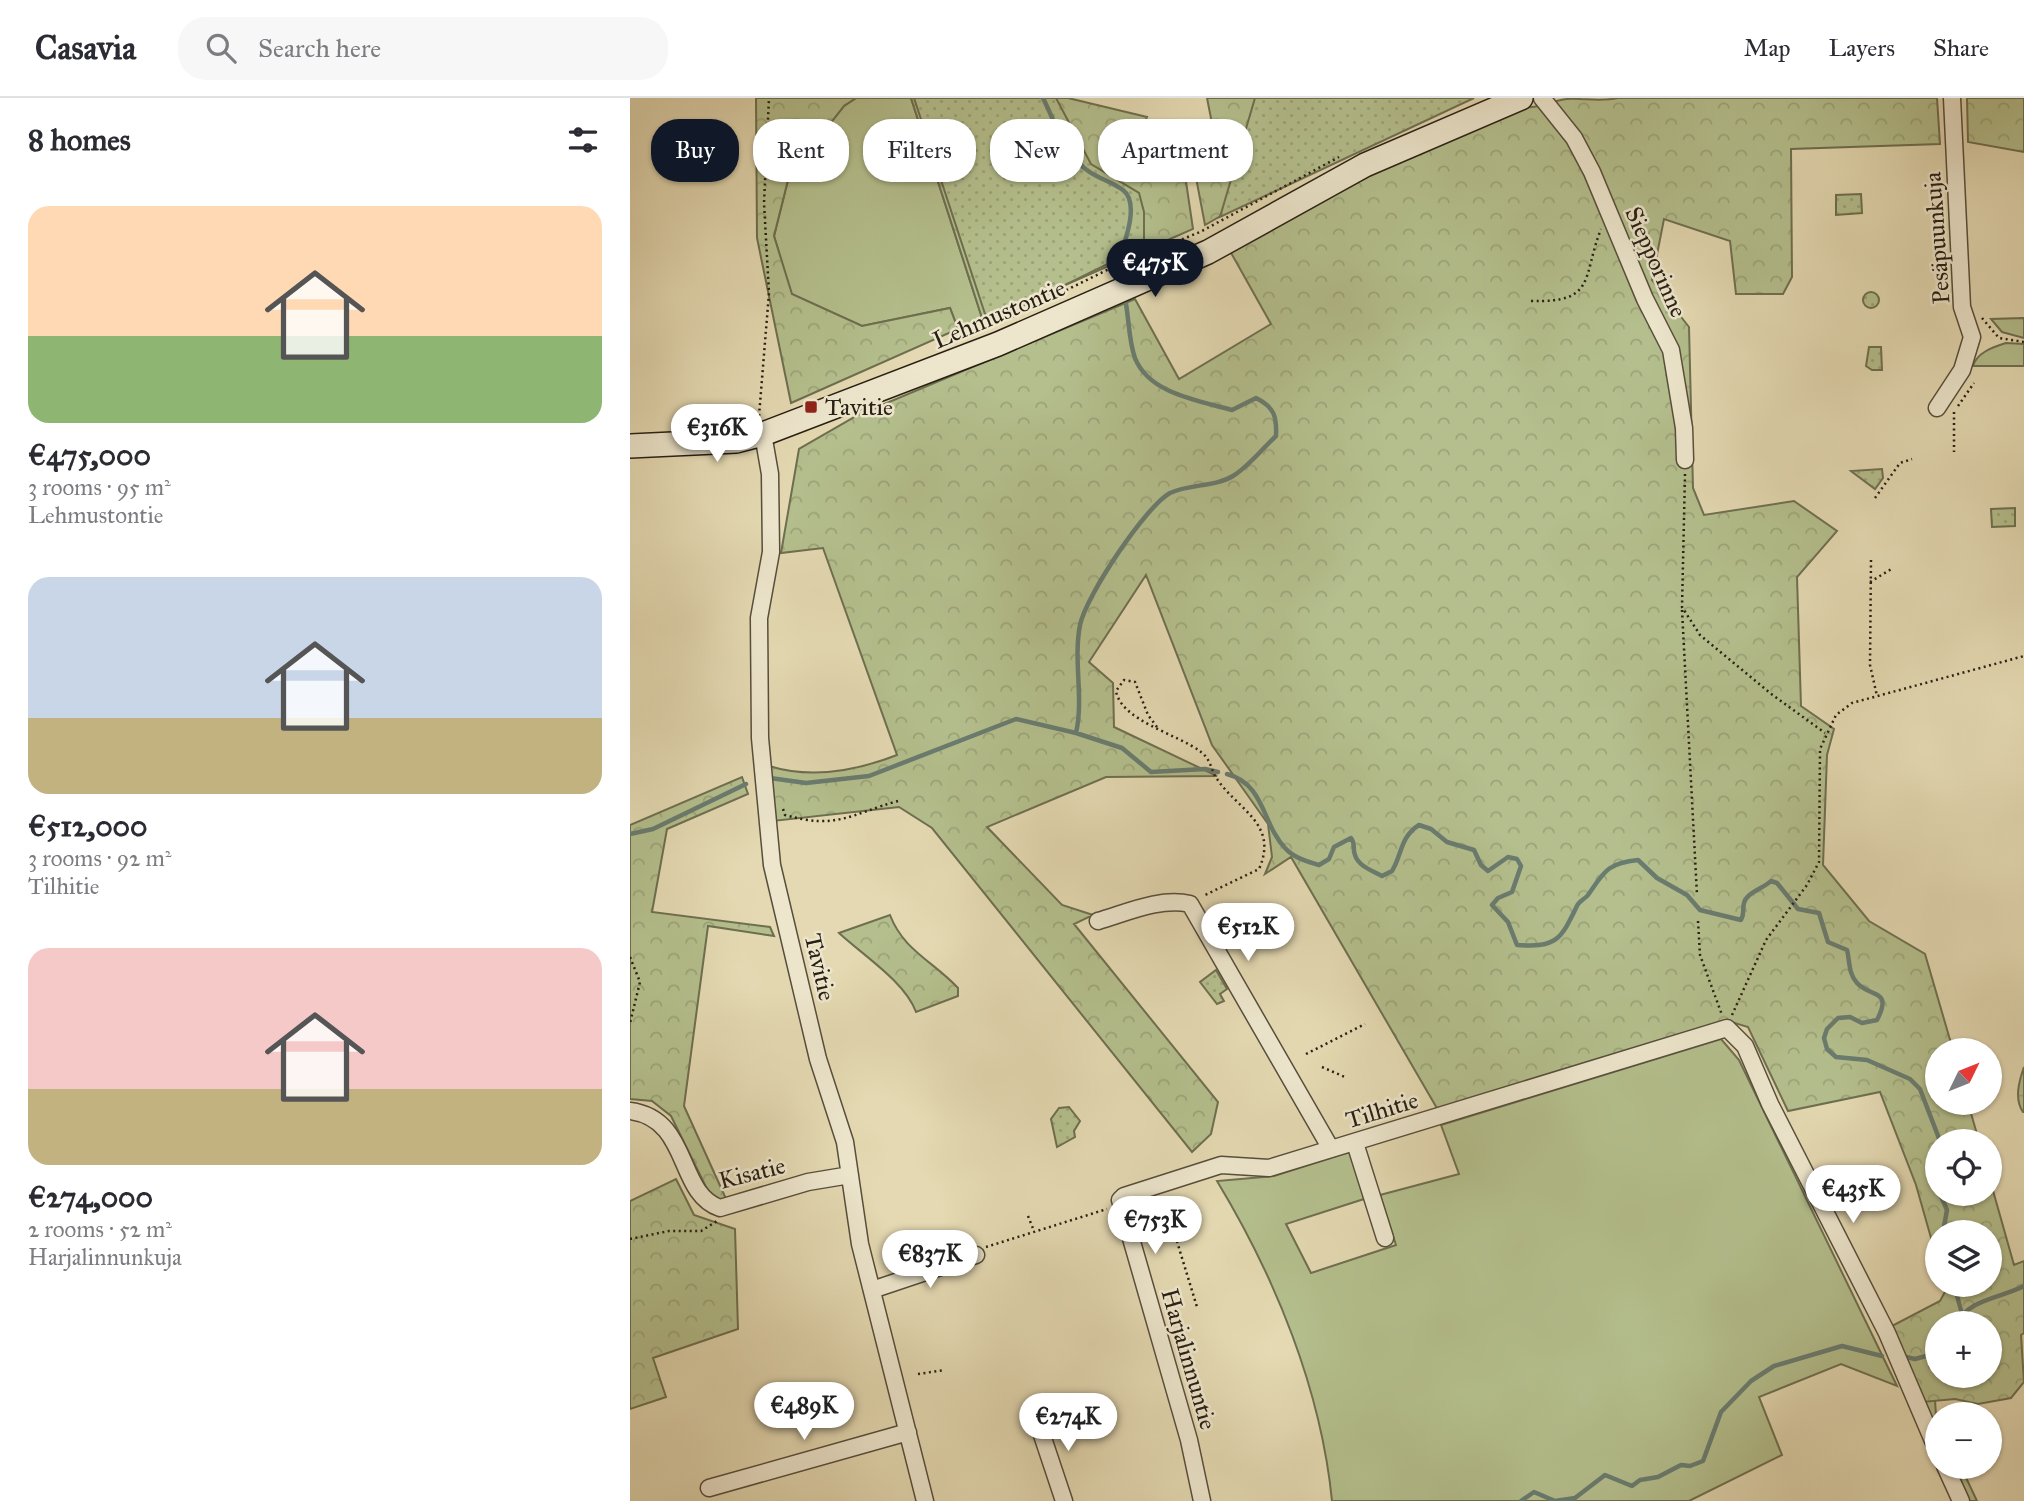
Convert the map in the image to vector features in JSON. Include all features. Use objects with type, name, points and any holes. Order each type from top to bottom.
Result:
[{"type":"main road","name":"Lehmustontie","points":[[630,446],[736,441],[761,428],[998,344],[1196,257],[1365,165],[1521,98]]},
{"type":"street","name":"Siepporinne","points":[[1542,98],[1574,138],[1645,299],[1671,350],[1684,428],[1685,460]]},
{"type":"street","name":"Pesäpuunkuja","points":[[1937,408],[1962,370],[1972,337],[1962,307],[1952,98]]},
{"type":"street","name":"Tavitie","points":[[761,428],[771,474],[771,552],[759,618],[760,738],[771,854],[818,1059],[845,1142],[860,1244],[925,1501]]},
{"type":"street","points":[[1098,922],[1150,906],[1180,902],[1191,904]]},
{"type":"street","name":"Tilhitie","points":[[1191,904],[1331,1149],[1727,1028]]},
{"type":"street","points":[[1727,1028],[1745,1046],[1770,1104],[1887,1333],[1925,1422]]},
{"type":"street","name":"Kisatie","points":[[630,1111],[653,1118],[668,1131],[701,1195],[710,1205],[720,1208],[808,1182],[850,1175]]},
{"type":"street","points":[[1355,1143],[1385,1238]]},
{"type":"street","points":[[1121,1206],[1120,1200],[1125,1196],[1221,1165],[1269,1168],[1331,1149]]},
{"type":"street","name":"Harjalinnuntie","points":[[1121,1206],[1189,1440],[1202,1501]]},
{"type":"street","points":[[872,1290],[976,1255]]},
{"type":"street","points":[[1036,1417],[1064,1501]]},
{"type":"street","points":[[709,1488],[908,1432]]},
{"type":"street","points":[[1951,1479],[1961,1501]]},
{"type":"path","points":[[761,428],[769,293],[764,203],[769,98]]},
{"type":"path","points":[[1007,319],[1111,268],[1200,232],[1351,152]]},
{"type":"path","points":[[1531,301],[1559,302],[1573,296],[1585,285],[1595,244],[1608,210]]},
{"type":"path","points":[[1954,452],[1953,414],[1974,383]]},
{"type":"path","points":[[1875,498],[1900,463],[1912,459]]},
{"type":"path","points":[[1685,460],[1682,607],[1697,895]]},
{"type":"path","points":[[1871,560],[1870,665],[1877,696]]},
{"type":"path","points":[[1870,582],[1893,568]]},
{"type":"path","points":[[1682,607],[1700,635],[1825,733]]},
{"type":"path","points":[[1727,1028],[1766,940],[1807,885],[1819,862],[1817,782],[1825,733],[1836,715],[1852,703],[2024,656]]},
{"type":"path","points":[[1157,727],[1148,715],[1135,682],[1124,680],[1116,691],[1125,709],[1157,727],[1202,752],[1215,778],[1247,810],[1264,841],[1265,857],[1259,869],[1191,904]]},
{"type":"path","points":[[779,801],[785,815],[824,823],[853,818],[898,801]]},
{"type":"path","points":[[1698,920],[1700,956],[1727,1028]]},
{"type":"path","points":[[630,957],[640,982],[631,1010],[630,1023]]},
{"type":"path","points":[[1306,1054],[1365,1024]]},
{"type":"path","points":[[1322,1068],[1348,1078]]},
{"type":"path","points":[[1162,1193],[1197,1307]]},
{"type":"path","points":[[976,1255],[991,1242],[1121,1206]]},
{"type":"path","points":[[1028,1216],[1034,1231]]},
{"type":"path","points":[[630,1239],[669,1231],[701,1231],[720,1219],[713,1218]]},
{"type":"path","points":[[918,1374],[945,1370]]},
{"type":"green space","points":[[756,98],[856,98],[844,106],[834,119],[756,119]]},
{"type":"green space","points":[[856,98],[911,98],[918,119],[863,119],[863,182],[938,182],[983,321],[958,329],[950,308],[862,326],[791,294],[774,236],[788,182],[849,182],[849,119],[834,119],[844,106]]},
{"type":"green space","points":[[911,98],[1068,98],[1147,117],[1098,119],[1098,182],[1186,182],[1193,229],[983,321],[938,182],[976,182],[976,119],[918,119]]},
{"type":"green space","points":[[914,98],[1056,98],[1067,119],[990,119],[990,182],[1084,182],[1084,151],[1091,164],[1098,168],[1098,182],[1121,182],[1139,193],[1144,212],[1144,246],[988,323],[942,182],[976,182],[976,119],[921,119]]},
{"type":"green space","points":[[1207,98],[1462,98],[1353,140],[1205,225],[1197,182],[1253,182],[1253,119],[1211,119]]},
{"type":"green space","points":[[1255,98],[1474,98],[1220,217],[1230,182],[1253,182],[1253,119],[1249,119]]},
{"type":"green space","points":[[1937,98],[1940,144],[1791,149],[1792,277],[1783,294],[1736,294],[1730,241],[1664,219],[1652,280],[1689,327],[1693,488],[1704,515],[1794,501],[1837,531],[1797,577],[1801,706],[1834,729],[1827,755],[1823,865],[1869,921],[1925,954],[1950,1038],[1925,1038],[1925,1115],[1971,1115],[1976,1129],[1925,1129],[1925,1206],[1997,1206],[2001,1220],[1926,1220],[1916,1185],[1880,1092],[1788,1111],[1748,1027],[1725,1020],[1438,1110],[1291,857],[1265,874],[1272,857],[1268,824],[1212,745],[1146,575],[1089,662],[1113,683],[1114,727],[1217,776],[1106,777],[987,827],[1062,905],[1093,915],[1074,924],[1218,1102],[1211,1134],[1192,1152],[932,828],[899,807],[773,821],[769,766],[801,772],[833,771],[866,765],[897,755],[823,548],[781,553],[799,449],[858,415],[1135,299],[1179,379],[1271,324],[1230,251],[1373,174],[1516,106],[1535,107],[1567,99]]},
{"type":"green space","points":[[1967,98],[2024,98],[2024,152],[1968,142]]},
{"type":"green space","points":[[757,182],[788,182],[774,236],[792,294],[862,326],[950,308],[958,329],[791,403],[757,238]]},
{"type":"green space","points":[[1861,194],[1862,213],[1836,215],[1836,195]]},
{"type":"green space","points":[[1868,292],[1874,292],[1879,300],[1877,306],[1868,308],[1863,303],[1863,297]]},
{"type":"green space","points":[[2024,318],[2024,338],[2002,332],[1991,319]]},
{"type":"green space","points":[[2006,343],[2024,344],[2024,366],[1973,366],[1982,354]]},
{"type":"green space","points":[[1869,347],[1881,347],[1882,370],[1872,370],[1866,366]]},
{"type":"green space","points":[[1882,469],[1883,478],[1875,489],[1851,471]]},
{"type":"green space","points":[[2015,508],[2015,526],[1992,527],[1991,509]]},
{"type":"green space","points":[[742,777],[748,794],[667,829],[652,912],[770,927],[774,936],[708,926],[684,1106],[727,1201],[715,1198],[707,1189],[671,1116],[652,1101],[630,1099],[630,825]]},
{"type":"green space","points":[[890,915],[911,947],[958,988],[958,996],[916,1012],[903,990],[839,933]]},
{"type":"green space","points":[[1216,970],[1227,989],[1220,994],[1224,1001],[1217,1004],[1200,982]]},
{"type":"green space","points":[[1721,1039],[1739,1060],[1897,1386],[1841,1364],[1759,1397],[1782,1455],[1689,1501],[1332,1501],[1318,1417],[1292,1335],[1258,1256],[1217,1181],[1274,1176],[1353,1151],[1364,1199],[1286,1224],[1311,1273],[1396,1245],[1380,1195],[1459,1174],[1441,1125]]},
{"type":"green space","points":[[2024,1067],[2024,1112],[2023,1112],[2018,1096]]},
{"type":"green space","points":[[1069,1107],[1080,1121],[1074,1131],[1075,1137],[1057,1147],[1051,1119],[1059,1108]]},
{"type":"green space","points":[[676,1179],[694,1215],[735,1229],[738,1329],[653,1358],[666,1397],[630,1409],[630,1201]]},
{"type":"green space","points":[[2002,1222],[2014,1265],[2024,1261],[2024,1333],[2021,1335],[2024,1382],[2011,1398],[1989,1402],[1955,1399],[1922,1402],[1890,1327],[1940,1301],[1942,1297],[2002,1297]]},
{"type":"green space","points":[[1935,1399],[1935,1402],[1925,1402],[1925,1408],[1922,1402]]},
{"type":"green space","points":[[1958,1479],[1967,1479],[1977,1501],[1969,1501]]},
{"type":"waterway","points":[[1043,98],[1062,139],[1077,161],[1088,171],[1123,190],[1128,196],[1130,223],[1119,258]]},
{"type":"waterway","points":[[1076,733],[1080,625],[1093,594],[1118,553],[1146,515],[1170,493],[1226,480],[1250,463],[1276,436],[1273,413],[1256,398],[1232,410],[1177,394],[1152,380],[1135,358],[1126,304]]},
{"type":"waterway","points":[[770,778],[806,783],[869,776],[1016,719],[1076,733],[1122,748],[1151,772],[1205,769],[1218,772]]},
{"type":"waterway","points":[[1227,774],[1249,786],[1285,848],[1296,857],[1319,865],[1329,859],[1334,847],[1351,838],[1359,862],[1382,876],[1392,871],[1408,835],[1419,825],[1431,829],[1447,842],[1474,850],[1481,865],[1488,871],[1508,857],[1517,859],[1521,866],[1512,892],[1498,898],[1492,905],[1508,922],[1517,945],[1541,945],[1556,939],[1562,934],[1578,904],[1607,870],[1628,861],[1638,860],[1657,878],[1687,895],[1700,910],[1741,920],[1745,899],[1771,881],[1777,883],[1798,909],[1819,913],[1828,942],[1847,950],[1854,979],[1863,988],[1878,996],[1883,1003],[1877,1020],[1862,1023],[1850,1017],[1838,1018],[1827,1029],[1824,1038],[1827,1049],[1836,1057],[1867,1060],[1910,1079],[1920,1089],[1935,1129]]},
{"type":"waterway","points":[[630,834],[653,829],[746,784]]},
{"type":"waterway","points":[[1945,1206],[1945,1220]]},
{"type":"waterway","points":[[1967,1311],[1986,1300],[2024,1286]]},
{"type":"waterway","points":[[1957,1297],[1961,1311]]},
{"type":"waterway","points":[[1521,1501],[1534,1492],[1555,1501],[1575,1498],[1605,1475],[1632,1486],[1640,1480],[1658,1477],[1681,1465],[1690,1466],[1703,1461],[1721,1412],[1751,1381],[1774,1366],[1842,1346],[1882,1356]]},
{"type":"waterway","points":[[1906,1357],[1915,1359],[1925,1356]]},
{"type":"place","name":"Tavitie","points":[[811,407]]}]
